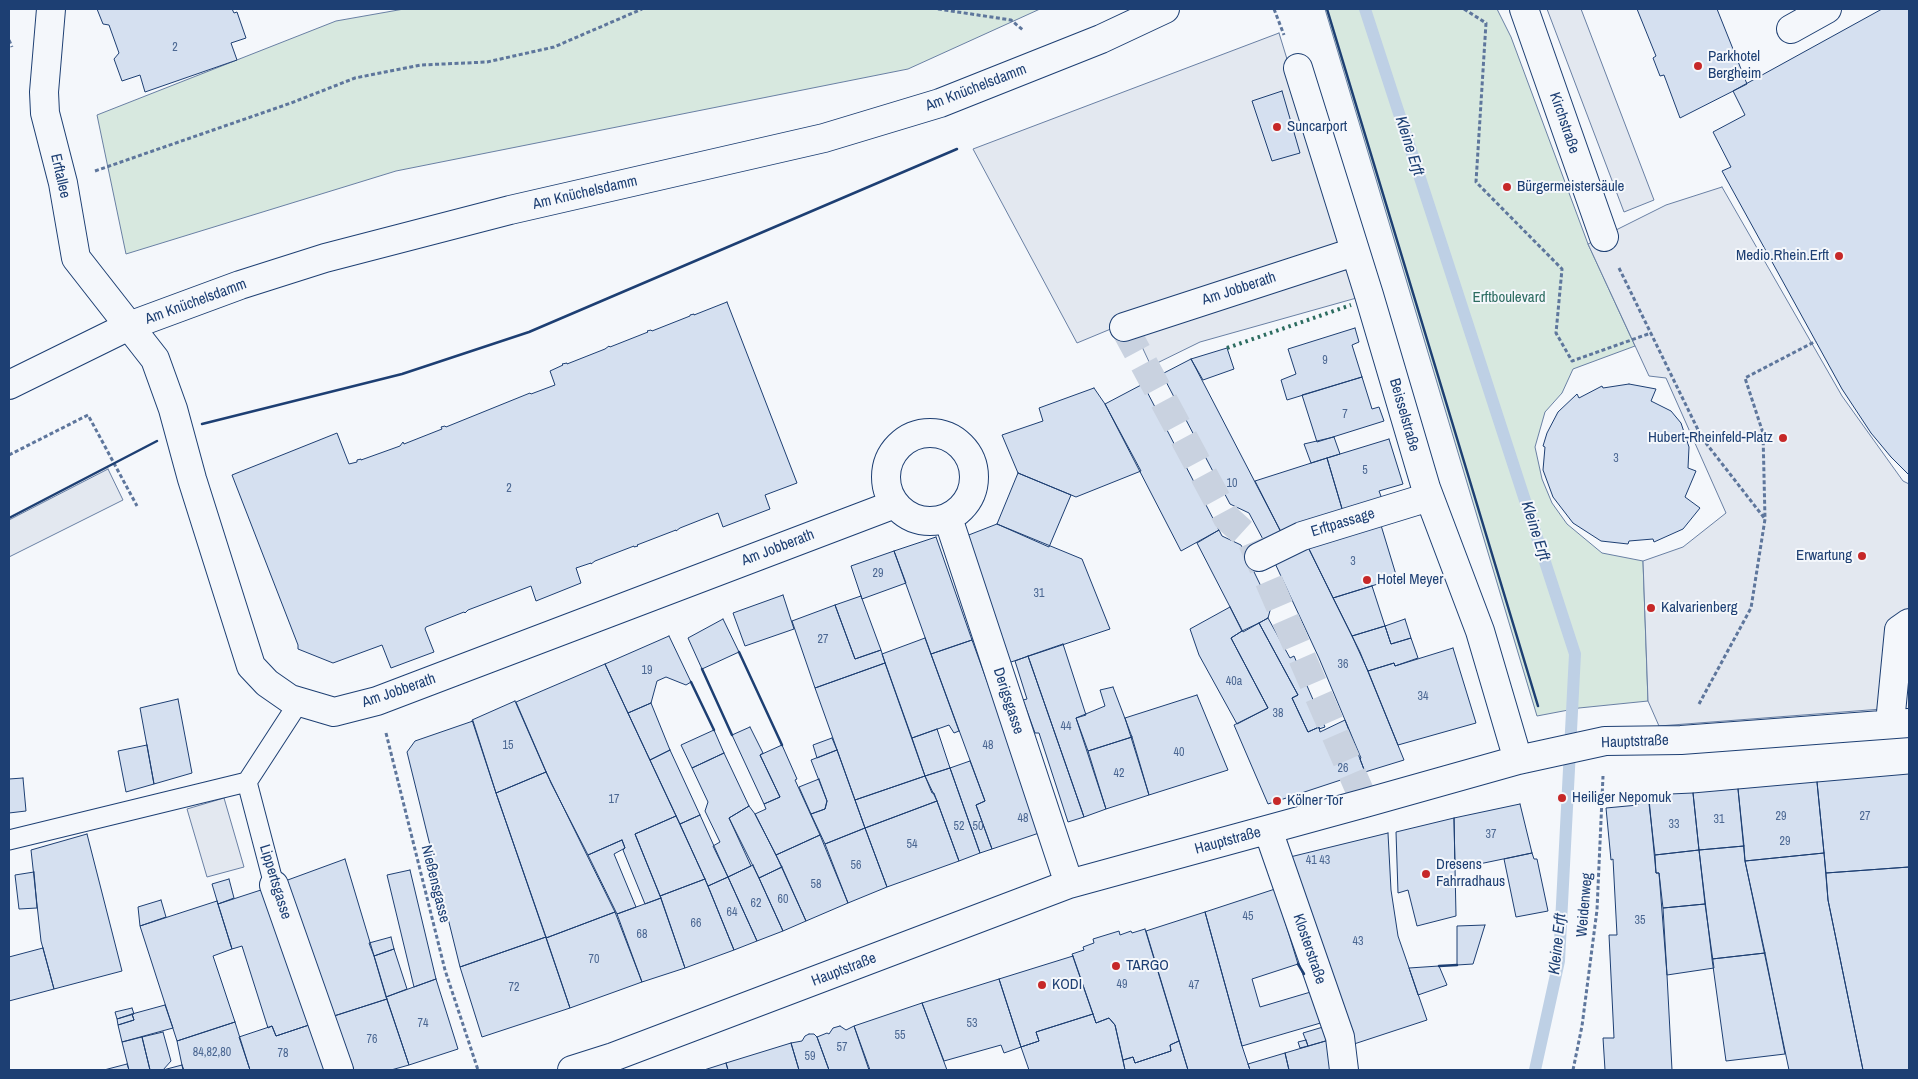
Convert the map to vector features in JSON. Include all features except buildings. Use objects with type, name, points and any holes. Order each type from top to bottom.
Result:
[{"type":"street","name":"Erftallee","points":[[51,9],[44,92],[45,106],[63,183],[76,258],[129,326]]},
{"type":"street","name":"Am Knüchelsdamm","points":[[9,385],[129,326],[240,285],[335,256],[510,210],[824,138],[940,103],[1054,58],[1165,9]]},
{"type":"street","name":"Kirchstraße","points":[[1524,9],[1604,237]]},
{"type":"street","points":[[1791,29],[1827,9]]},
{"type":"street","name":"Beisselstraße","points":[[1298,68],[1369,295],[1429,497],[1480,631],[1518,760]]},
{"type":"street","name":"Am Jobberath","points":[[1124,327],[1354,252]]},
{"type":"street","name":"Am Jobberath","points":[[129,326],[155,359],[251,666],[267,683],[290,699],[334,712],[377,701],[859,516],[895,504]]},
{"type":"street","points":[[931,432],[952,438],[964,448],[972,460],[974,472],[973,488],[967,502],[956,513],[948,518],[933,521],[918,520],[904,513],[895,504],[887,490],[885,475],[887,463],[894,450],[906,439],[916,434],[931,432]]},
{"type":"street","name":"Erftpassage","points":[[1259,557],[1302,536],[1429,497]]},
{"type":"street","name":"Derigsgasse","points":[[948,518],[1069,884]]},
{"type":"street","points":[[1900,723],[1899,630],[1909,623]]},
{"type":"street","name":"Hauptstraße","points":[[572,1070],[615,1064],[1069,884],[1518,760],[1605,741],[1681,740],[1900,723]]},
{"type":"street","name":"Klosterstraße","points":[[1268,830],[1340,1037],[1344,1070]]},
{"type":"street","name":"Lippertsgasse","points":[[274,885],[339,1070]]},
{"type":"lane","points":[[9,840],[247,782],[299,702]]},
{"type":"lane","name":"Lippertsgasse","points":[[247,782],[274,885]]},
{"type":"path","points":[[63,183],[291,103],[355,78],[421,65],[487,62],[554,47],[642,9]]},
{"type":"path","points":[[938,9],[1011,20],[1054,58]]},
{"type":"path","points":[[1464,9],[1486,22],[1476,182],[1562,269],[1556,333],[1572,361],[1651,333]]},
{"type":"path","points":[[1604,237],[1702,438],[1765,519]]},
{"type":"path","points":[[1681,740],[1751,608],[1765,519],[1763,434],[1745,378],[1816,340]]},
{"type":"path","points":[[9,455],[88,415],[137,506]]},
{"type":"path","name":"Nießensgasse","points":[[377,701],[445,970],[478,1070]]},
{"type":"path","name":"Weidenweg","points":[[1573,1070],[1582,1026],[1597,910],[1605,741]]},
{"type":"green space","points":[[404,9],[1040,9],[908,69],[396,171],[126,254],[97,115],[336,21]]},
{"type":"green space","name":"Erftboulevard","points":[[1325,9],[1497,9],[1511,37],[1588,244],[1635,346],[1573,369],[1562,393],[1545,412],[1535,447],[1542,479],[1552,503],[1567,524],[1602,553],[1643,561],[1648,701],[1579,708],[1537,716]]},
{"type":"shaded area","points":[[1547,9],[1581,9],[1654,200],[1624,212]]},
{"type":"shaded area","points":[[1279,33],[1360,297],[1200,342],[1151,366],[1130,321],[1077,343],[973,149]]},
{"type":"shaded area","name":"Hubert-Rheinfeld-Platz","points":[[1722,187],[1842,396],[1903,481],[1909,484],[1909,610],[1885,626],[1882,709],[1659,726],[1648,701],[1643,561],[1683,547],[1726,513],[1666,378],[1649,376],[1588,244],[1666,205]]},
{"type":"shaded area","points":[[108,469],[123,500],[9,557],[9,520]]},
{"type":"shaded area","points":[[224,798],[244,867],[207,877],[187,809]]},
{"type":"waterway","name":"Kleine Erft","points":[[1365,9],[1575,654],[1559,961],[1535,1070]]},
{"type":"tunnel","points":[[1124,327],[1227,518],[1251,540],[1365,803]]},
{"type":"hedge","points":[[1227,348],[1351,305]]},
{"type":"wall","points":[[1327,9],[1538,706]]},
{"type":"wall","points":[[202,424],[402,374],[529,332],[957,149]]},
{"type":"wall","points":[[9,518],[157,441]]},
{"type":"wall","points":[[739,652],[782,745]]},
{"type":"wall","points":[[702,669],[732,735]]},
{"type":"wall","points":[[691,682],[714,730]]},
{"type":"wall","points":[[1298,964],[1304,974]]},
{"type":"wall","points":[[1439,966],[1457,965]]},
{"type":"place","name":"Parkhotel Bergheim","points":[[1698,66]]},
{"type":"place","name":"Suncarport","points":[[1277,127]]},
{"type":"place","name":"Bürgermeistersäule","points":[[1507,187]]},
{"type":"place","name":"Medio.Rhein.Erft","points":[[1839,256]]},
{"type":"place","name":"Hubert-Rheinfeld-Platz","points":[[1783,438]]},
{"type":"place","name":"Erwartung","points":[[1862,556]]},
{"type":"place","name":"Hotel Meyer","points":[[1367,580]]},
{"type":"place","name":"Kalvarienberg","points":[[1651,608]]},
{"type":"place","name":"Heiliger Nepomuk","points":[[1562,798]]},
{"type":"place","name":"Kölner Tor","points":[[1277,801]]},
{"type":"place","name":"Dresens Fahrradhaus","points":[[1426,874]]},
{"type":"place","name":"TARGO","points":[[1116,966]]},
{"type":"place","name":"KODI","points":[[1042,985]]}]
